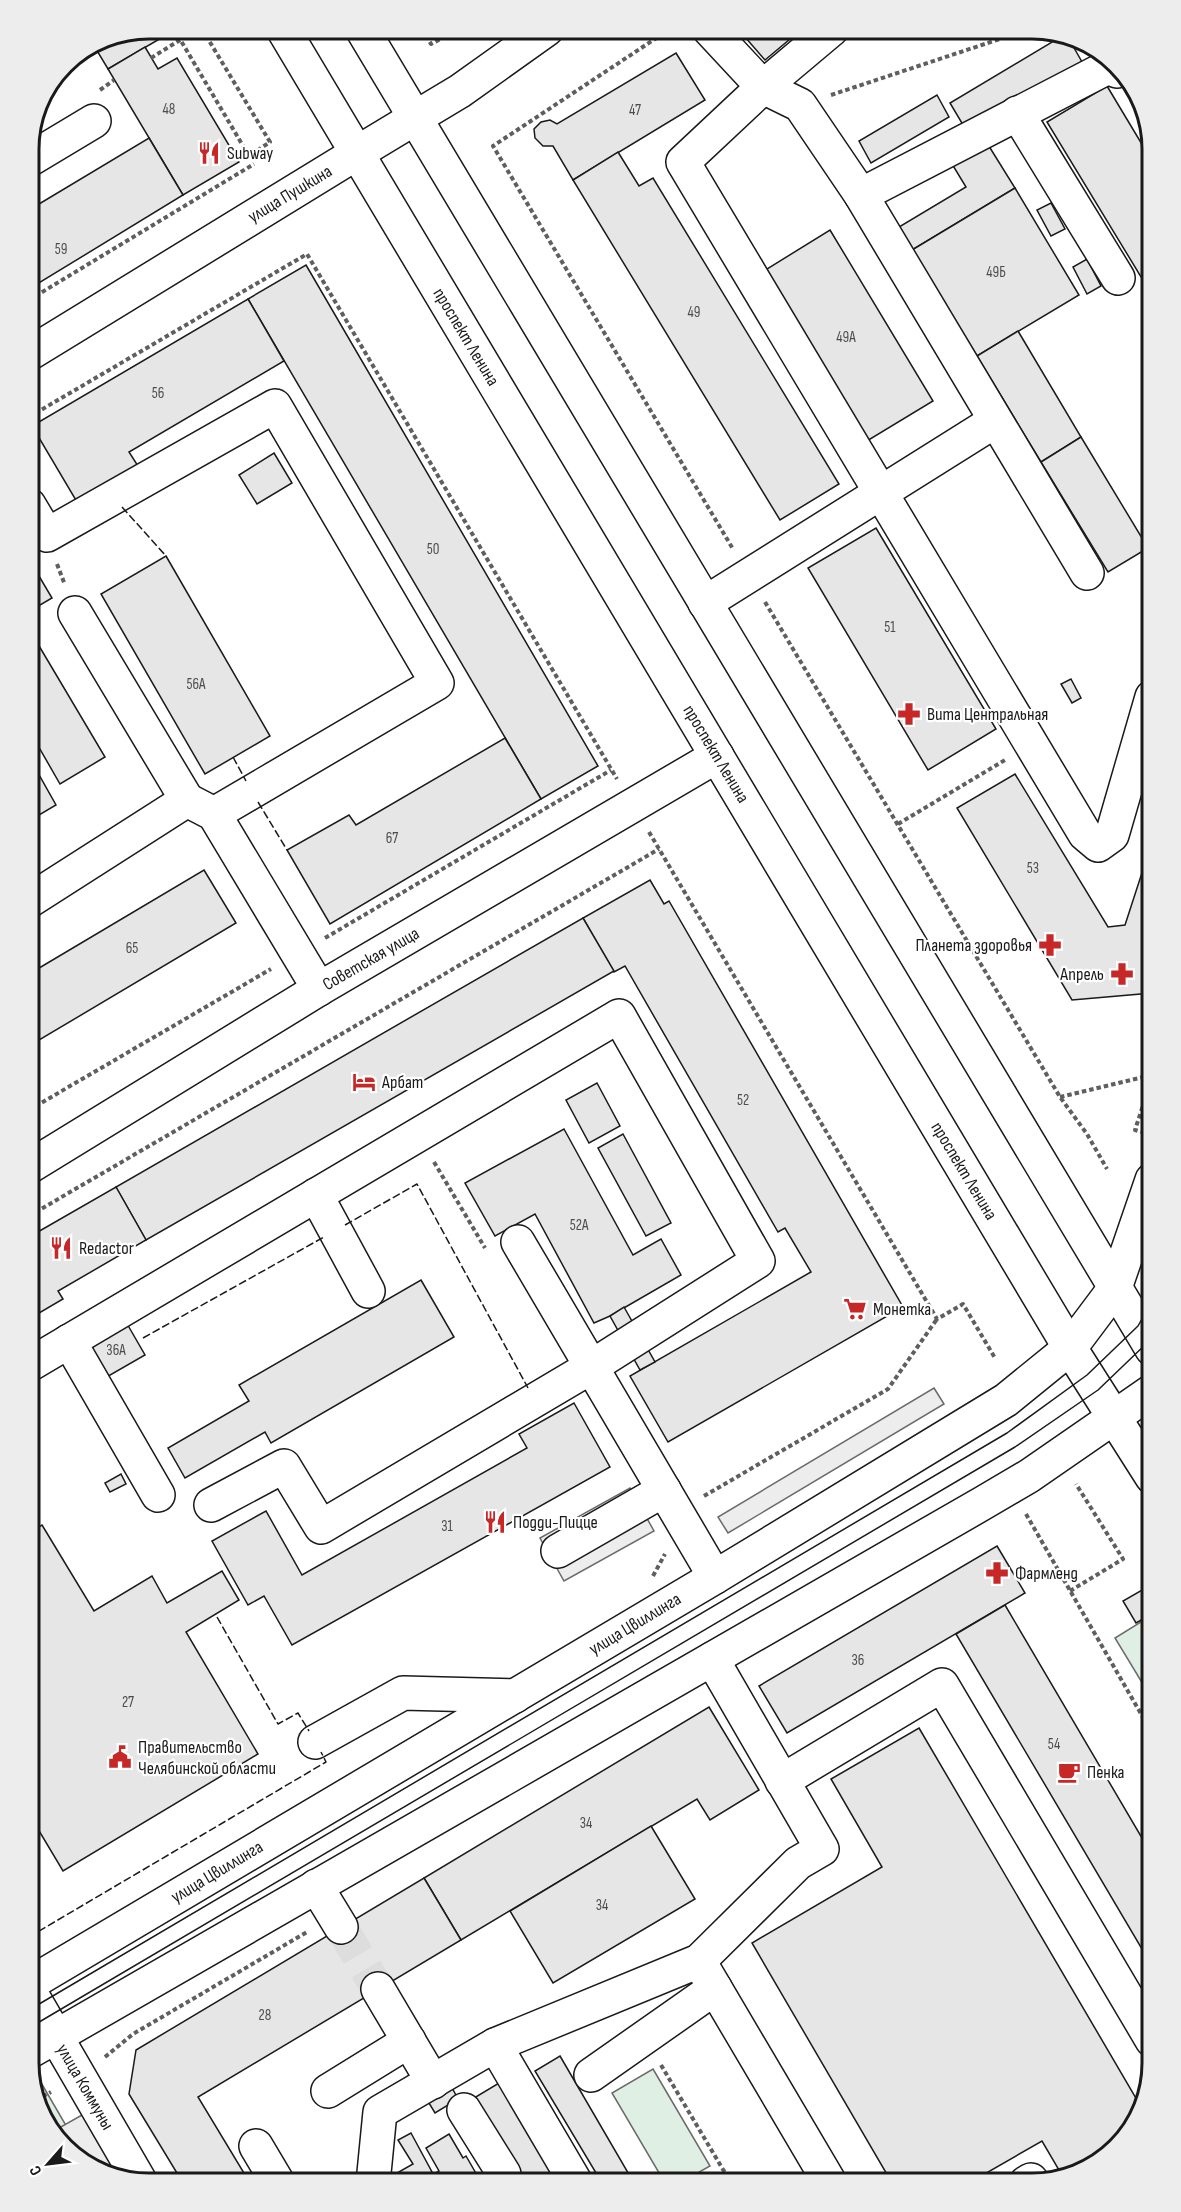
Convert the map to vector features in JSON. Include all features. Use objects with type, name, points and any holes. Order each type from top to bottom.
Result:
[{"type":"main road","name":"проспект Ленина","points":[[290,39],[1070,1348],[1142,1461]]},
{"type":"main road","points":[[368,39],[1142,1332]]},
{"type":"main road","name":"улица Пушкина","points":[[39,348],[460,91],[533,39]]},
{"type":"main road","points":[[718,39],[763,87],[800,105],[861,195],[1088,573]]},
{"type":"main road","points":[[820,39],[763,87],[683,162],[1085,834],[1098,845],[1112,835],[1142,732]]},
{"type":"main road","points":[[861,195],[1106,68]]},
{"type":"main road","points":[[1017,114],[1118,278]]},
{"type":"main road","points":[[39,154],[94,121]]},
{"type":"main road","points":[[39,522],[47,535],[275,406],[436,683],[39,896]]},
{"type":"main road","points":[[705,603],[995,421]]},
{"type":"main road","points":[[75,613],[319,989]]},
{"type":"main road","name":"Советская улица","points":[[39,1161],[319,989],[717,756]]},
{"type":"main road","points":[[39,1359],[619,1016],[758,1261],[591,1367],[321,1527],[284,1466],[211,1505]]},
{"type":"main road","points":[[316,1195],[368,1291]]},
{"type":"main road","name":"улица Цвиллинга","points":[[39,1977],[515,1696],[1006,1401],[1070,1348],[1115,1288],[1142,1209]]},
{"type":"main road","points":[[518,1242],[714,1577]]},
{"type":"main road","points":[[69,1341],[158,1496]]},
{"type":"main road","points":[[42,2044],[1020,1482],[1142,1398]]},
{"type":"main road","points":[[558,1551],[664,1490]]},
{"type":"main road","points":[[591,2075],[644,2038],[707,1975],[798,1863],[822,1849],[711,1659]]},
{"type":"main road","points":[[782,1781],[942,1685],[1142,2023]]},
{"type":"main road","points":[[315,1742],[404,1693],[515,1696]]},
{"type":"main road","points":[[316,1886],[337,1922]]},
{"type":"main road","points":[[374,2173],[380,2112],[495,2045],[707,1975]]},
{"type":"main road","points":[[707,1975],[824,2173]]},
{"type":"main road","points":[[378,1989],[433,2082]]},
{"type":"main road","points":[[328,2091],[409,2041]]},
{"type":"main road","name":"улица Коммуны","points":[[42,2044],[80,2078],[135,2172]]},
{"type":"main road","points":[[495,2045],[570,2173]]},
{"type":"main road","points":[[464,2110],[503,2173]]},
{"type":"main road","points":[[256,2146],[272,2173]]},
{"type":"path","points":[[151,58],[180,40],[249,156],[270,142],[209,39]]},
{"type":"path","points":[[428,39],[431,44],[440,39]]},
{"type":"path","points":[[655,39],[493,146],[1060,1098],[1087,1134],[1107,1169]]},
{"type":"path","points":[[800,105],[1000,39]]},
{"type":"path","points":[[39,294],[254,164]]},
{"type":"path","points":[[39,411],[307,254]]},
{"type":"path","points":[[47,535],[75,613]]},
{"type":"path","points":[[898,824],[1031,745]]},
{"type":"path","points":[[39,1210],[659,849]]},
{"type":"path","points":[[1060,1098],[1142,1078]]},
{"type":"path","points":[[1142,1108],[1135,1130],[1142,1132]]},
{"type":"path","points":[[970,1316],[995,1358]]},
{"type":"path","points":[[650,1581],[696,1501],[888,1389],[937,1319]]},
{"type":"path","points":[[1070,1591],[1123,1558],[1076,1484]]},
{"type":"path","points":[[1024,1510],[1142,1716]]},
{"type":"path","points":[[44,2096],[80,2078],[133,2034],[337,1922]]},
{"type":"path","points":[[644,2038],[725,2173]]},
{"type":"green space","points":[[1142,1621],[1142,1683],[1115,1638]]},
{"type":"green space","points":[[653,2069],[710,2166],[698,2173],[659,2173],[612,2093]]},
{"type":"green space","points":[[41,2082],[71,2134],[65,2134],[54,2118],[47,2105]]},
{"type":"shaded area","points":[[934,1388],[944,1404],[728,1533],[718,1517]]},
{"type":"shaded area","points":[[630,1488],[654,1531],[564,1581],[540,1538]]},
{"type":"shaded area","points":[[96,2107],[134,2172],[114,2167],[94,2158],[78,2147],[78,2134],[65,2134],[60,2127]]},
{"type":"building","points":[[160,39],[108,69],[98,52],[107,47],[135,40]]},
{"type":"building","points":[[747,39],[790,39],[765,60]]},
{"type":"building","points":[[1053,41],[1074,48],[1082,62],[966,130],[950,103]]},
{"type":"building","points":[[145,47],[158,69],[177,58],[239,162],[183,195],[108,69]]},
{"type":"building","points":[[676,53],[705,100],[573,180],[553,146],[543,146],[535,138],[534,129],[541,122],[550,120],[557,124]]},
{"type":"building","points":[[1107,86],[1142,144],[1142,279],[1047,122]]},
{"type":"building","points":[[937,95],[949,117],[871,163],[859,141]]},
{"type":"building","points":[[149,138],[183,195],[39,283],[39,204]]},
{"type":"building","points":[[987,143],[1015,188],[912,250],[899,227],[966,187],[952,164]]},
{"type":"building","points":[[618,152],[639,186],[653,178],[839,484],[780,520],[573,180]]},
{"type":"building","points":[[1015,188],[1079,295],[977,356],[912,250]]},
{"type":"building","points":[[1051,203],[1065,229],[1051,236],[1037,210]]},
{"type":"building","points":[[830,230],[933,401],[862,444],[759,274]]},
{"type":"building","points":[[1087,259],[1101,286],[1087,294],[1073,267]]},
{"type":"building","points":[[306,265],[598,766],[541,799],[248,299]]},
{"type":"building","points":[[248,299],[284,361],[129,452],[138,466],[77,502],[39,438],[39,422]]},
{"type":"building","points":[[1018,331],[1081,437],[1041,462],[977,356]]},
{"type":"building","points":[[1081,437],[1142,538],[1142,552],[1108,572],[1041,462]]},
{"type":"building","points":[[274,453],[292,483],[257,504],[239,475]]},
{"type":"building","points":[[876,528],[996,729],[928,770],[808,568]]},
{"type":"building","points":[[166,556],[270,736],[205,774],[101,594]]},
{"type":"building","points":[[39,576],[52,598],[39,606]]},
{"type":"building","points":[[39,646],[105,757],[60,784],[39,747]]},
{"type":"building","points":[[1071,679],[1081,698],[1072,703],[1061,684]]},
{"type":"building","points":[[505,738],[541,799],[330,924],[287,850],[349,815],[356,825]]},
{"type":"building","points":[[1015,774],[1108,927],[1125,925],[1142,873],[1142,994],[1072,1000],[957,808]]},
{"type":"building","points":[[39,775],[56,805],[39,815]]},
{"type":"building","points":[[204,870],[236,923],[39,1040],[39,968]]},
{"type":"building","points":[[650,880],[664,904],[669,901],[903,1307],[668,1442],[630,1376],[811,1272],[785,1228],[778,1232],[625,966],[614,972],[583,918]]},
{"type":"building","points":[[583,918],[614,971],[146,1240],[116,1187]]},
{"type":"building","points":[[597,1083],[620,1126],[589,1143],[566,1100]]},
{"type":"building","points":[[564,1129],[633,1255],[661,1239],[681,1275],[594,1323],[535,1214],[495,1236],[465,1183]]},
{"type":"building","points":[[623,1134],[671,1223],[646,1236],[598,1148]]},
{"type":"building","points":[[116,1187],[146,1240],[58,1291],[63,1299],[39,1313],[39,1231]]},
{"type":"building","points":[[421,1280],[454,1337],[271,1443],[265,1432],[185,1478],[168,1448],[249,1401],[239,1385]]},
{"type":"building","points":[[624,1307],[655,1362],[640,1370],[610,1316]]},
{"type":"building","points":[[126,1322],[145,1355],[105,1378],[86,1345]]},
{"type":"building","points":[[574,1403],[610,1467],[292,1645],[264,1596],[248,1605],[212,1541],[266,1511],[302,1575],[527,1448],[519,1434]]},
{"type":"building","points":[[121,1474],[126,1484],[110,1492],[105,1483]]},
{"type":"building","points":[[42,1525],[94,1611],[152,1576],[167,1603],[222,1571],[239,1600],[186,1632],[258,1754],[63,1871],[39,1831],[39,1527]]},
{"type":"building","points":[[997,1546],[1025,1593],[787,1733],[759,1686]]},
{"type":"building","points":[[1142,1590],[1142,1620],[1136,1623],[1123,1601]]},
{"type":"building","points":[[1005,1605],[1142,1838],[1142,1949],[956,1634]]},
{"type":"building","points":[[709,1707],[759,1790],[710,1820],[697,1799],[461,1940],[424,1878]]},
{"type":"building","points":[[919,1728],[1136,2098],[1127,2118],[1115,2135],[1093,2154],[1074,2165],[1059,2169],[1042,2141],[986,2173],[886,2173],[752,1943],[882,1867],[831,1779]]},
{"type":"building","points":[[651,1826],[695,1899],[553,1983],[510,1911]]},
{"type":"building","points":[[424,1878],[461,1940],[198,2097],[244,2173],[177,2173],[129,2094],[136,2050]]},
{"type":"building","points":[[560,2056],[628,2173],[596,2173],[535,2071]]},
{"type":"building","points":[[499,2083],[553,2173],[519,2173],[474,2098]]},
{"type":"building","points":[[450,2084],[458,2099],[435,2113],[426,2098]]},
{"type":"building","points":[[411,2133],[432,2172],[397,2173],[413,2164],[398,2140]]},
{"type":"building","points":[[449,2134],[463,2158],[466,2156],[476,2173],[436,2173],[439,2171],[426,2148]]},
{"type":"tunnel","points":[[341,1927],[378,1989]]},
{"type":"tram line","points":[[39,2004],[1007,1433],[1087,1375],[1138,1326],[1142,1319]]},
{"type":"tram line","points":[[39,2022],[1015,1447],[1098,1390],[1142,1348]]},
{"type":"fence","points":[[122,507],[166,556]]},
{"type":"fence","points":[[233,757],[246,781]]},
{"type":"fence","points":[[258,802],[287,850]]},
{"type":"fence","points":[[345,1225],[417,1184],[528,1388]]},
{"type":"fence","points":[[143,1338],[324,1237]]},
{"type":"fence","points":[[217,1617],[278,1724],[298,1713],[309,1731]]},
{"type":"fence","points":[[39,1931],[326,1762],[321,1752]]},
{"type":"place","name":"Subway","points":[[209,153]]},
{"type":"place","name":"Вита Центральная","points":[[909,714]]},
{"type":"place","name":"Планета здоровья","points":[[1050,945]]},
{"type":"place","name":"Апрель","points":[[1122,974]]},
{"type":"place","name":"Арбат","points":[[364,1082]]},
{"type":"place","name":"Redactor","points":[[61,1248]]},
{"type":"place","name":"Монетка","points":[[855,1309]]},
{"type":"place","name":"Подди-Пицце","points":[[495,1522]]},
{"type":"place","name":"Фармленд","points":[[997,1573]]},
{"type":"place","name":"Правительство Челябинской области","points":[[120,1757]]},
{"type":"place","name":"Пенка","points":[[1069,1772]]}]
